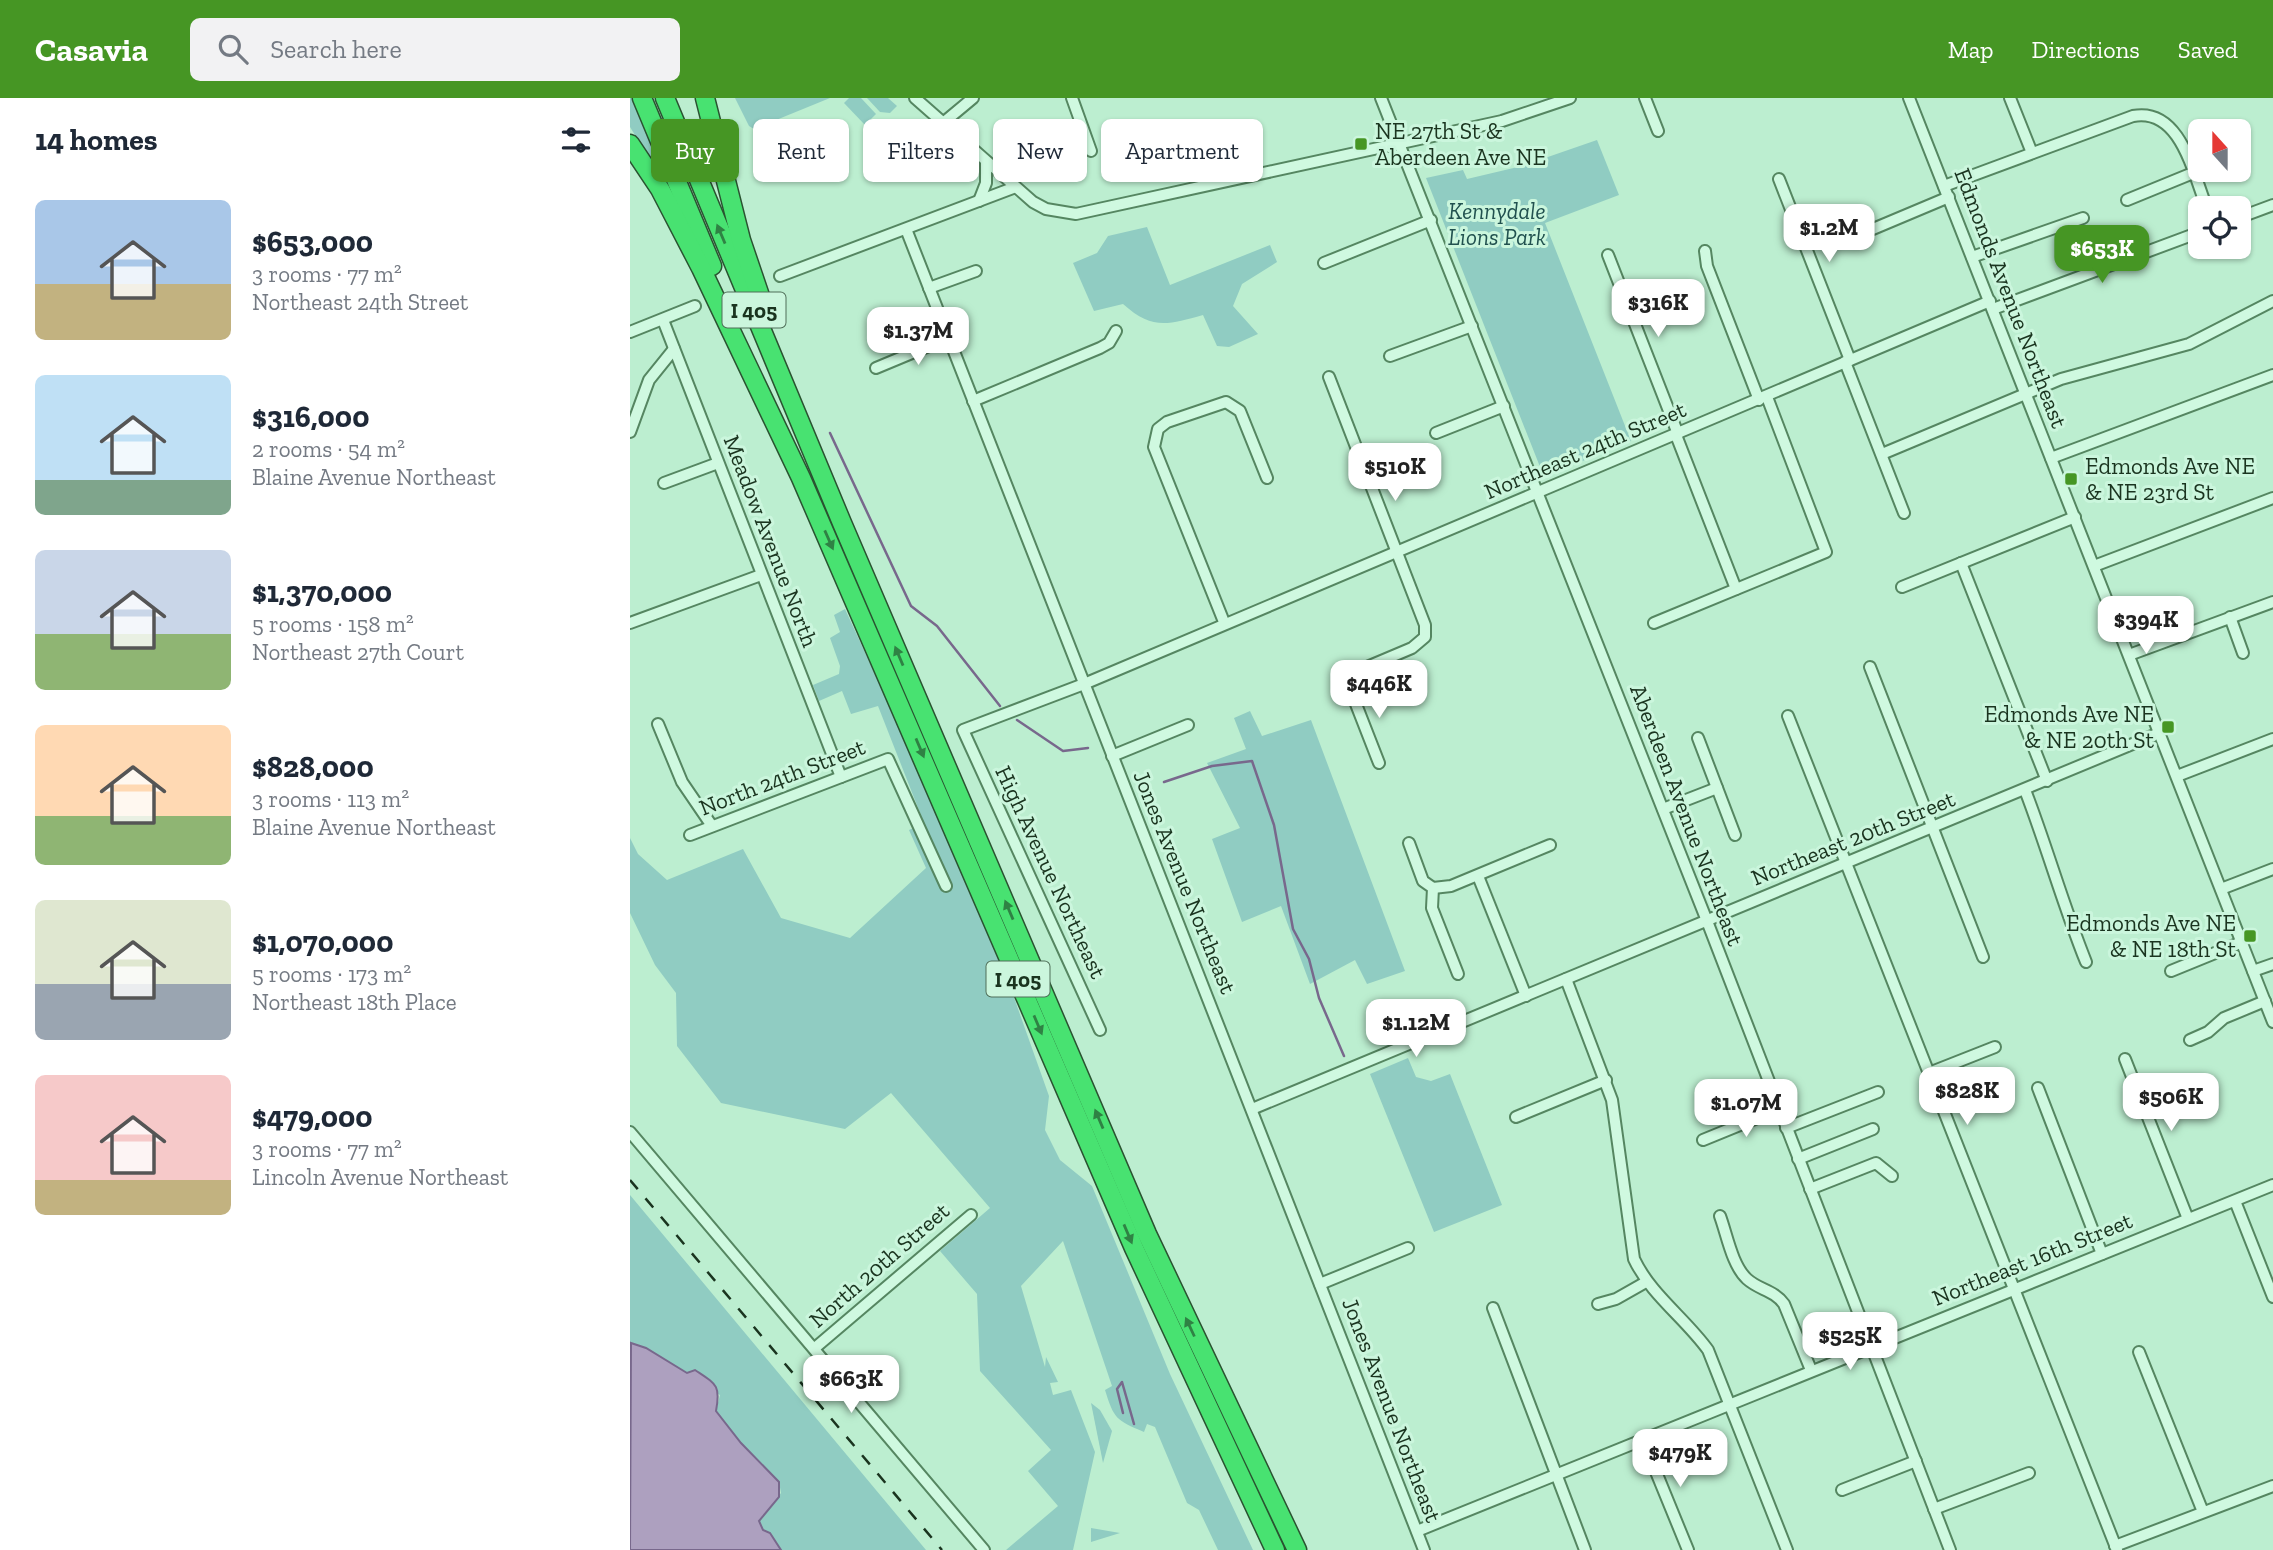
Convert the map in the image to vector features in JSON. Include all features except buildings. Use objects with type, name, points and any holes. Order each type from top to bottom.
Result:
[{"type":"highway","name":"I 405","points":[[642,98],[801,478],[1134,1248],[1275,1550]]},
{"type":"highway","name":"I 405","points":[[665,98],[842,523],[1147,1234],[1297,1550]]},
{"type":"highway","points":[[705,98],[741,240],[842,523]]},
{"type":"highway","points":[[630,144],[660,189],[701,268],[801,478]]},
{"type":"highway","points":[[1219,1389],[1309,1550]]},
{"type":"highway","points":[[1240,1478],[1269,1550]]},
{"type":"street","points":[[915,98],[939,119]]},
{"type":"street","points":[[948,119],[973,98]]},
{"type":"street","points":[[1072,98],[1091,150]]},
{"type":"street","name":"Aberdeen Avenue Northeast","points":[[1381,98],[1432,220],[1707,921],[1950,1550]]},
{"type":"street","points":[[979,156],[1013,188],[1046,209],[1062,213],[1096,213],[1514,118],[1570,98]]},
{"type":"street","points":[[1645,98],[1658,131]]},
{"type":"street","name":"Edmonds Avenue Northeast","points":[[1909,98],[2273,1022]]},
{"type":"street","points":[[2010,98],[2032,153]]},
{"type":"street","points":[[1861,234],[2032,153],[2133,116],[2160,118],[2175,132],[2188,162]]},
{"type":"street","points":[[979,201],[986,183],[986,163]]},
{"type":"street","points":[[2127,200],[2188,175]]},
{"type":"street","points":[[1779,179],[1904,513]]},
{"type":"street","points":[[780,276],[1013,188]]},
{"type":"street","points":[[2251,213],[2273,205]]},
{"type":"street","points":[[1972,257],[2083,218]]},
{"type":"street","points":[[1324,263],[1432,220]]},
{"type":"street","name":"Jones Avenue Northeast","points":[[906,229],[1424,1550]]},
{"type":"street","name":"Northeast 24th Street","points":[[963,730],[1084,684],[1224,622],[1763,399],[1848,361],[1991,305],[2188,236]]},
{"type":"street","points":[[1654,623],[1826,552],[1707,266],[1705,251]]},
{"type":"street","points":[[1608,255],[1736,589]]},
{"type":"street","points":[[929,288],[976,271]]},
{"type":"street","points":[[1882,454],[2025,393],[2090,370],[2150,357],[2189,344],[2273,301]]},
{"type":"street","points":[[630,332],[695,306]]},
{"type":"street","name":"Meadow Avenue North","points":[[663,320],[841,777]]},
{"type":"street","points":[[1390,356],[1472,326]]},
{"type":"street","points":[[973,401],[1100,348],[1109,343],[1116,331]]},
{"type":"street","points":[[876,368],[948,338]]},
{"type":"street","points":[[630,432],[649,380],[674,349]]},
{"type":"street","points":[[2051,458],[2273,375]]},
{"type":"street","points":[[1329,377],[1423,618],[1425,637],[1412,648],[1367,667],[1355,678],[1354,699],[1379,763]]},
{"type":"street","points":[[1224,622],[1154,447],[1155,435],[1167,422],[1220,403],[1232,403],[1240,411],[1268,478]]},
{"type":"street","points":[[1436,433],[1504,406]]},
{"type":"street","points":[[664,484],[718,463]]},
{"type":"street","points":[[2094,566],[2273,498]]},
{"type":"street","points":[[1902,587],[2075,517]]},
{"type":"street","points":[[1961,564],[2047,781]]},
{"type":"street","points":[[630,623],[761,575]]},
{"type":"street","points":[[2129,654],[2273,602]]},
{"type":"street","points":[[2230,617],[2243,653]]},
{"type":"street","points":[[1870,667],[1983,957]]},
{"type":"street","points":[[1788,716],[2116,1548],[2273,1486]]},
{"type":"street","points":[[658,724],[682,782],[712,826]]},
{"type":"street","points":[[1112,756],[1188,725]]},
{"type":"street","name":"High Avenue Northeast","points":[[963,730],[1100,1030]]},
{"type":"street","name":"Northeast 20th Street","points":[[1252,1110],[2159,733]]},
{"type":"street","points":[[1698,738],[1735,835]]},
{"type":"street","points":[[2177,776],[2273,739]]},
{"type":"street","name":"North 24th Street","points":[[690,835],[888,759],[946,886]]},
{"type":"street","points":[[1663,809],[1717,788]]},
{"type":"street","points":[[2025,790],[2044,840],[2059,893],[2086,962]]},
{"type":"street","points":[[1409,843],[1423,881],[1433,888],[1445,888],[1478,876],[1550,845]]},
{"type":"street","points":[[2221,888],[2273,869]]},
{"type":"street","points":[[1478,876],[1526,996]]},
{"type":"street","points":[[1433,888],[1432,908],[1458,974]]},
{"type":"street","points":[[2171,971],[2242,942]]},
{"type":"street","points":[[2253,971],[2273,964]]},
{"type":"street","points":[[1566,979],[1612,1100],[1630,1245],[1646,1282],[1690,1326],[1708,1350],[1787,1550]]},
{"type":"street","points":[[2190,1040],[2208,1032],[2224,1018],[2265,1001]]},
{"type":"street","points":[[1929,1073],[1995,1047]]},
{"type":"street","points":[[2125,1059],[2188,1219]]},
{"type":"street","points":[[1516,1117],[1606,1080]]},
{"type":"street","points":[[2038,1088],[2102,1254]]},
{"type":"street","points":[[1786,1128],[1878,1092]]},
{"type":"street","points":[[1703,1140],[1779,1110]]},
{"type":"street","points":[[1798,1158],[1873,1129]]},
{"type":"street","points":[[630,1132],[816,1347],[984,1550]]},
{"type":"street","points":[[1810,1189],[1876,1163],[1892,1176]]},
{"type":"street","name":"Northeast 16th Street","points":[[1417,1531],[2273,1185]]},
{"type":"street","points":[[2235,1201],[2273,1297]]},
{"type":"street","name":"North 20th Street","points":[[816,1347],[971,1215]]},
{"type":"street","points":[[1720,1216],[1741,1272],[1750,1282],[1779,1296],[1811,1370]]},
{"type":"street","points":[[1321,1284],[1408,1248]]},
{"type":"street","points":[[1598,1304],[1616,1299],[1646,1282]]},
{"type":"street","points":[[1493,1308],[1585,1550]]},
{"type":"street","points":[[2139,1352],[2203,1512]]},
{"type":"street","points":[[1643,1440],[1688,1550]]},
{"type":"street","points":[[1842,1490],[1916,1461]]},
{"type":"street","points":[[1934,1508],[2029,1473]]},
{"type":"green space","points":[[632,98],[651,144],[651,161],[630,127]]},
{"type":"green space","points":[[735,98],[830,98],[779,119],[753,119],[753,128],[749,126]]},
{"type":"green space","points":[[849,98],[861,98],[876,114],[871,119],[863,119],[863,123],[844,103]]},
{"type":"green space","points":[[867,98],[888,98],[897,106],[890,113],[880,112]]},
{"type":"green space","name":"Kennydale Lions Park","points":[[1597,140],[1619,195],[1545,223],[1631,441],[1544,477],[1426,178],[1463,170],[1467,179],[1522,166]]},
{"type":"green space","points":[[1147,227],[1170,285],[1270,245],[1277,262],[1242,284],[1233,306],[1258,334],[1229,347],[1217,346],[1203,315],[1160,323],[1143,318],[1123,304],[1094,311],[1073,263],[1097,253],[1108,236]]},
{"type":"green space","points":[[845,609],[980,902],[1049,1096],[1045,1130],[1060,1160],[1092,1186],[1170,1374],[1253,1550],[1218,1550],[1199,1510],[1187,1503],[1155,1427],[1147,1424],[1144,1432],[1122,1421],[1114,1413],[1105,1390],[1112,1386],[1063,1241],[1021,1286],[1045,1367],[1046,1357],[1058,1382],[1050,1383],[1053,1395],[1071,1390],[1095,1452],[1073,1550],[1006,1550],[1058,1506],[1028,1471],[1051,1450],[980,1371],[977,1294],[940,1251],[990,1208],[891,1093],[845,1129],[721,1103],[677,1046],[676,993],[655,965],[630,913],[630,838],[638,854],[667,880],[743,849],[781,918],[850,938],[926,868],[909,830],[924,823],[878,706],[851,714],[842,691],[819,701],[813,685],[839,674],[840,666],[830,638],[840,632],[834,615]]},
{"type":"green space","points":[[1250,711],[1262,736],[1311,720],[1405,971],[1367,984],[1355,960],[1310,984],[1281,906],[1242,922],[1212,839],[1240,828],[1207,763],[1246,749],[1234,718]]},
{"type":"green space","points":[[1408,1058],[1416,1077],[1431,1081],[1450,1074],[1502,1205],[1434,1232],[1370,1074]]},
{"type":"green space","points":[[630,1195],[926,1550],[781,1550],[770,1533],[763,1530],[759,1520],[781,1493],[779,1482],[741,1443],[716,1411],[720,1395],[646,1348],[630,1344]]},
{"type":"green space","points":[[1091,1403],[1100,1410],[1112,1431],[1103,1463]]},
{"type":"green space","points":[[1091,1528],[1120,1533],[1091,1542]]},
{"type":"shaded area","points":[[631,1343],[646,1348],[687,1373],[695,1370],[715,1386],[718,1396],[716,1411],[741,1443],[779,1482],[779,1497],[759,1521],[763,1530],[770,1533],[781,1550],[630,1550]]},
{"type":"waterway","points":[[830,433],[911,606],[937,626],[1000,706]]},
{"type":"waterway","points":[[1017,720],[1063,751],[1088,748]]},
{"type":"waterway","points":[[1164,782],[1212,766],[1252,761],[1274,825],[1293,929],[1309,959],[1319,998],[1344,1056]]},
{"type":"waterway","points":[[1123,1413],[1117,1389],[1122,1382],[1134,1424]]},
{"type":"railway","points":[[630,1180],[942,1550]]},
{"type":"place","name":"NE 27th St & Aberdeen Ave NE","points":[[1361,144]]},
{"type":"place","name":"Edmonds Ave NE & NE 23rd St","points":[[2071,479]]},
{"type":"place","name":"Edmonds Ave NE & NE 20th St","points":[[2168,727]]},
{"type":"place","name":"Edmonds Ave NE & NE 18th St","points":[[2250,936]]}]
